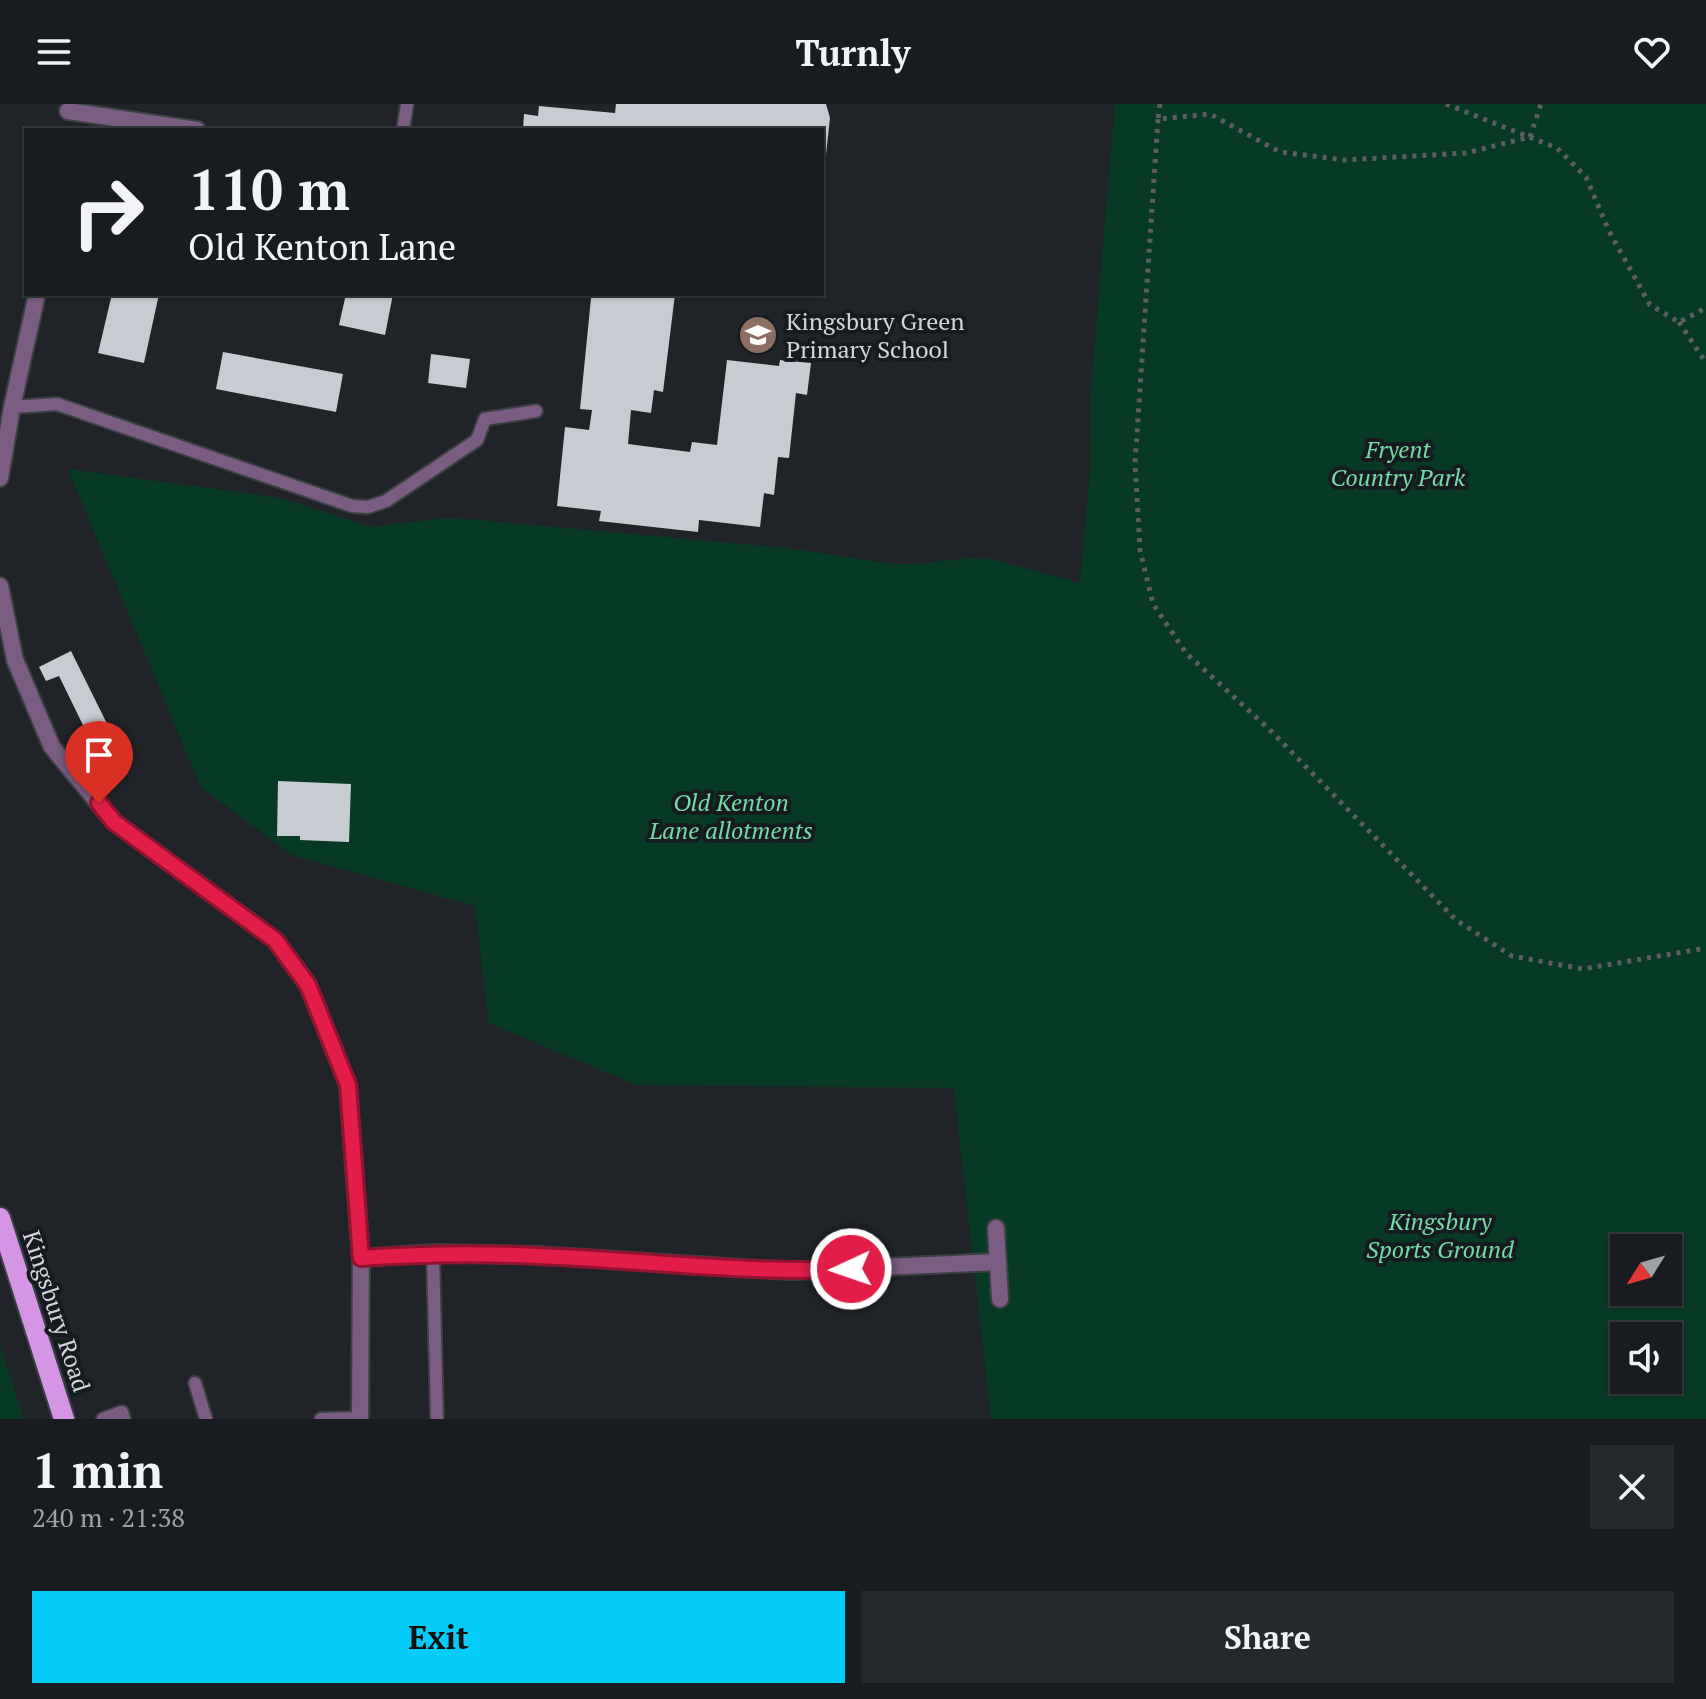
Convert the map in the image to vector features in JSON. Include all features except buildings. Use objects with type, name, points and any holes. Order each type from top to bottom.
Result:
[{"type":"main road","name":"Kingsbury Road","points":[[0,1218],[64,1419]]},
{"type":"street","points":[[65,128],[68,108],[185,128]]},
{"type":"street","points":[[0,478],[37,296]]},
{"type":"street","points":[[0,586],[15,660],[52,747],[114,822],[275,940],[308,985],[348,1085],[361,1258],[360,1418]]},
{"type":"street","points":[[996,1228],[1000,1299]]},
{"type":"street","points":[[361,1258],[433,1253],[537,1255],[792,1271],[998,1262]]},
{"type":"lane","points":[[403,128],[407,104]]},
{"type":"lane","points":[[12,407],[57,404],[352,506],[368,507],[386,501],[477,440],[485,419],[536,411]]},
{"type":"lane","points":[[433,1253],[437,1419]]},
{"type":"lane","points":[[195,1383],[206,1419]]},
{"type":"lane","points":[[103,1419],[122,1412],[124,1419]]},
{"type":"lane","points":[[321,1419],[360,1418]]},
{"type":"path","points":[[1160,104],[1135,464],[1140,550],[1153,604],[1186,653],[1269,729],[1456,920],[1512,956],[1583,969],[1706,948]]},
{"type":"path","points":[[1446,104],[1557,148],[1586,177],[1609,231],[1650,305],[1679,322],[1706,363]]},
{"type":"path","points":[[1530,137],[1541,104]]},
{"type":"path","points":[[1158,119],[1210,114],[1280,152],[1345,160],[1466,153],[1530,137]]},
{"type":"path","points":[[1679,322],[1706,308]]},
{"type":"green space","points":[[1115,104],[1706,104],[1706,1419],[991,1419],[954,1088],[637,1085],[489,1023],[475,906],[292,855],[201,787],[68,469],[281,498],[371,527],[444,518],[467,519],[787,548],[893,564],[991,559],[1080,583],[1090,472],[1091,389]]},
{"type":"green space","points":[[0,1345],[24,1419],[0,1419]]},
{"type":"place","name":"Kingsbury Green Primary School","points":[[758,335]]},
{"type":"route","points":[[99,803],[114,822],[275,940],[308,985],[348,1085],[361,1258],[433,1253],[537,1255],[792,1271],[851,1269]]},
{"type":"park label","name":"Fryent Country Park","points":[[1398,463]]},
{"type":"park label","name":"Old Kenton Lane allotments","points":[[731,816]]},
{"type":"park label","name":"Kingsbury Sports Ground","points":[[1440,1235]]}]
